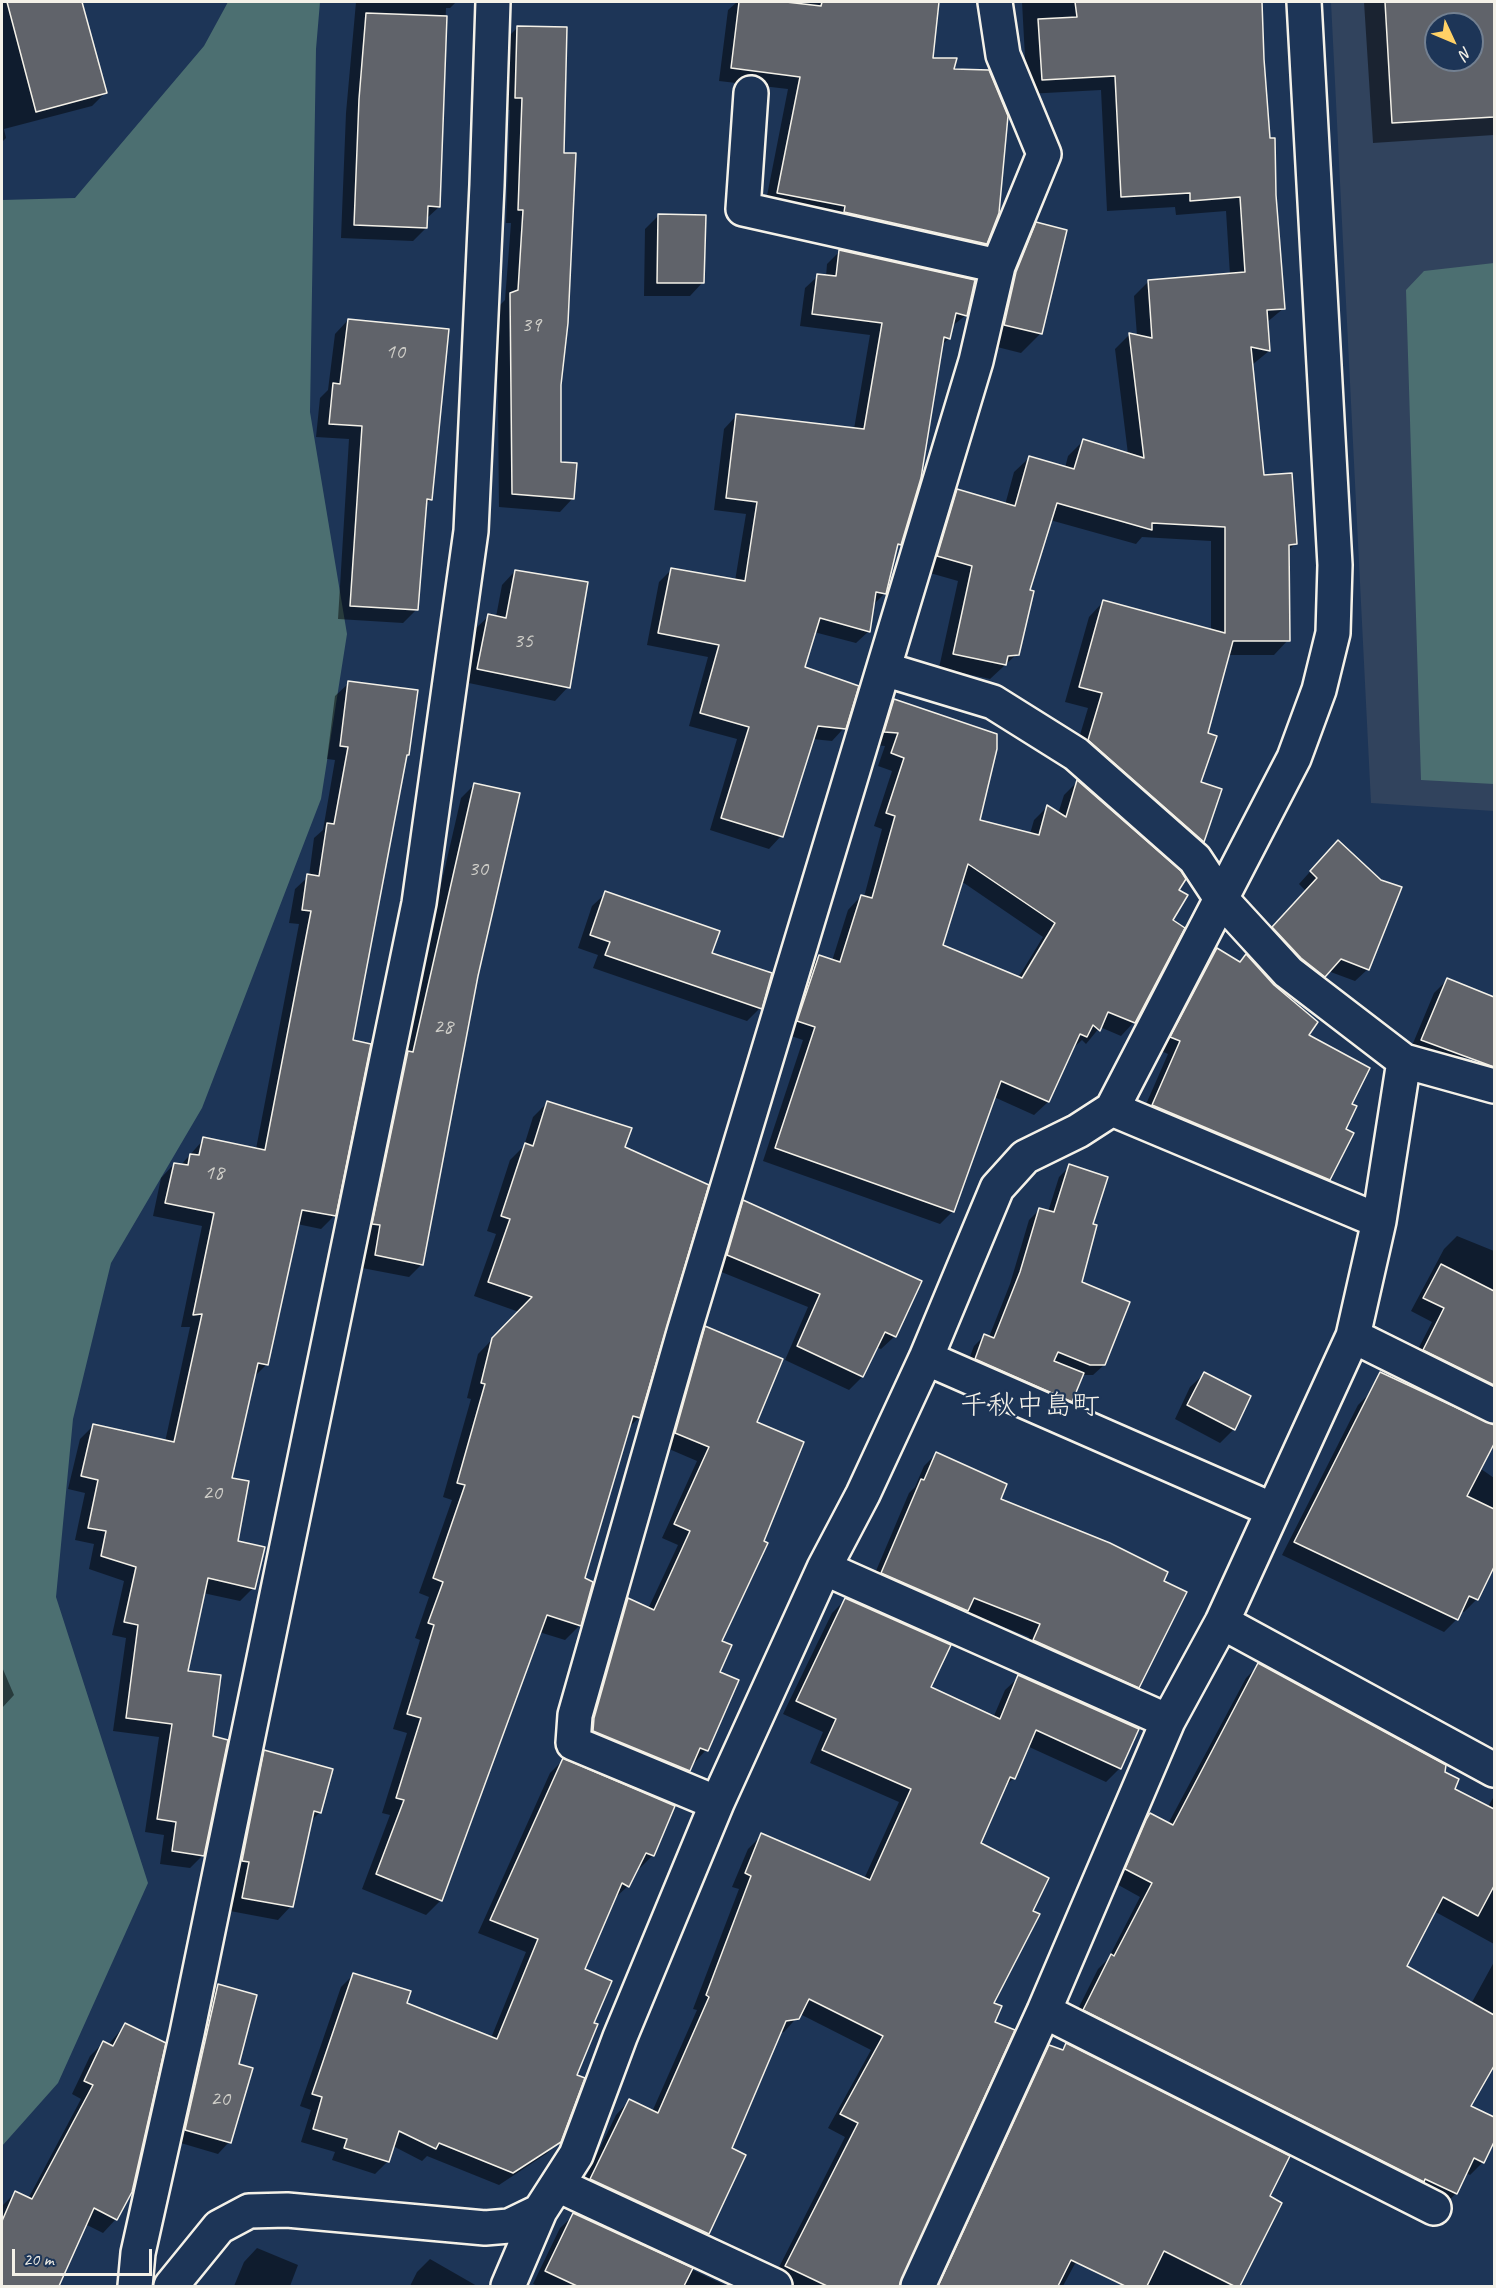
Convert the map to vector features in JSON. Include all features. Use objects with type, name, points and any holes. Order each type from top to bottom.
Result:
[{"type":"street","points":[[135,2286],[138,2253],[187,2033],[419,903],[471,531],[487,185],[492,2]]},
{"type":"street","points":[[717,1803],[573,1743],[575,1716],[684,1332],[976,362],[998,266],[1044,154],[1004,55],[995,2]]},
{"type":"street","points":[[508,2286],[540,2211],[576,2155],[620,2037],[717,1803],[824,1568],[863,1494],[926,1358],[998,1188],[1025,1156],[1078,1131],[1112,1108],[1294,758],[1319,690],[1333,633],[1335,565],[1304,2]]},
{"type":"street","points":[[750,93],[742,209],[998,266]]},
{"type":"street","points":[[884,669],[993,702],[1076,754],[1196,859],[1222,900],[1288,972],[1404,1061],[1494,1086]]},
{"type":"street","points":[[918,2286],[1044,2011],[1168,1721],[1222,1622],[1353,1335],[1379,1221],[1404,1061]]},
{"type":"street","points":[[1112,1108],[1379,1221]]},
{"type":"street","points":[[1353,1335],[1494,1406]]},
{"type":"street","points":[[926,1358],[1274,1510]]},
{"type":"street","points":[[824,1568],[1168,1721]]},
{"type":"street","points":[[1222,1622],[1494,1770]]},
{"type":"street","points":[[1044,2011],[1434,2208]]},
{"type":"street","points":[[558,2185],[775,2286]]},
{"type":"street","points":[[171,2286],[219,2227],[249,2211],[287,2210],[485,2228],[509,2226],[540,2211]]},
{"type":"shaded area","points":[[1331,2],[1494,2],[1494,811],[1371,803]]},
{"type":"green space","points":[[228,2],[320,2],[316,49],[310,412],[347,634],[321,799],[202,1108],[111,1263],[73,1419],[56,1597],[148,1883],[58,2083],[2,2146],[2,200],[75,198],[204,46]]},
{"type":"green space","points":[[1494,263],[1494,784],[1421,780],[1406,290],[1424,271]]},
{"type":"building","points":[[7,2],[82,2],[107,93],[36,112]]},
{"type":"building","points":[[739,2],[786,2],[821,6],[822,2],[939,2],[933,58],[957,58],[954,69],[989,70],[1008,116],[999,213],[987,244],[844,212],[845,206],[777,193],[800,77],[731,68]]},
{"type":"building","points":[[1075,2],[1262,2],[1270,138],[1275,138],[1276,195],[1285,309],[1267,310],[1270,351],[1251,347],[1264,475],[1292,473],[1297,544],[1289,545],[1290,641],[1233,641],[1208,733],[1217,736],[1201,782],[1222,789],[1204,842],[1088,740],[1102,693],[1079,687],[1103,600],[1225,633],[1225,527],[1152,523],[1152,530],[1057,503],[1030,590],[1034,591],[1019,655],[1008,656],[1006,665],[953,654],[972,566],[937,556],[957,489],[1015,506],[1029,456],[1074,469],[1083,439],[1144,458],[1129,333],[1152,338],[1148,280],[1245,272],[1240,197],[1190,201],[1190,193],[1121,197],[1115,76],[1042,80],[1038,19],[1077,17]]},
{"type":"building","points":[[1385,2],[1494,2],[1494,117],[1392,123]]},
{"type":"building","points":[[366,13],[447,16],[440,207],[428,206],[427,228],[354,225],[359,99]]},
{"type":"building","points":[[517,26],[567,27],[564,153],[576,153],[568,323],[561,385],[561,462],[577,463],[574,499],[512,494],[510,293],[518,290],[523,210],[518,210],[522,98],[515,98]]},
{"type":"building","points":[[658,214],[706,215],[704,283],[657,283]]},
{"type":"building","points":[[1036,222],[1067,230],[1042,334],[1004,325],[1016,272]]},
{"type":"building","points":[[839,250],[975,280],[967,316],[956,313],[950,339],[944,337],[921,478],[901,545],[898,544],[886,594],[876,592],[870,632],[820,618],[805,667],[859,686],[846,729],[818,726],[783,837],[721,818],[749,727],[700,713],[719,645],[658,633],[671,568],[745,581],[757,502],[726,498],[736,414],[864,429],[882,323],[812,314],[817,274],[836,276]]},
{"type":"building","points":[[348,319],[449,329],[432,500],[427,499],[418,610],[350,606],[362,426],[329,424],[333,383],[340,384]]},
{"type":"building","points":[[515,570],[588,582],[570,688],[477,669],[488,614],[506,618]]},
{"type":"building","points":[[348,681],[418,690],[409,755],[407,755],[353,1040],[371,1044],[336,1216],[302,1210],[268,1365],[258,1363],[232,1478],[249,1481],[238,1541],[265,1547],[255,1589],[208,1578],[188,1671],[221,1675],[213,1736],[228,1740],[204,1856],[172,1851],[176,1822],[157,1819],[172,1724],[126,1718],[138,1625],[124,1622],[136,1567],[101,1556],[106,1531],[88,1528],[98,1480],[81,1476],[93,1424],[174,1442],[202,1314],[193,1315],[214,1213],[165,1203],[174,1163],[188,1165],[190,1154],[199,1155],[203,1137],[265,1150],[311,911],[302,910],[307,874],[319,876],[327,823],[334,824],[348,747],[340,746]]},
{"type":"building","points":[[894,699],[997,734],[997,749],[980,820],[1039,835],[1047,805],[1066,817],[1077,780],[1181,871],[1186,879],[1179,890],[1188,895],[1173,920],[1185,928],[1135,1023],[1108,1012],[1100,1031],[1093,1025],[1087,1037],[1080,1034],[1049,1102],[1001,1081],[954,1212],[775,1148],[815,1027],[797,1021],[819,955],[840,962],[861,895],[872,898],[895,816],[886,813],[904,758],[891,753],[898,733],[884,732]],"holes":[[[968,864],[1055,923],[1022,978],[943,945]]]},
{"type":"building","points":[[474,783],[520,793],[478,976],[423,1265],[375,1255],[380,1225],[372,1224],[408,1051],[413,1052]]},
{"type":"building","points":[[1338,840],[1381,880],[1402,887],[1369,970],[1341,959],[1325,977],[1301,958],[1272,927],[1317,878],[1310,871]]},
{"type":"building","points":[[605,891],[720,931],[712,953],[772,973],[762,1009],[605,955],[610,942],[590,935]]},
{"type":"building","points":[[1217,948],[1240,962],[1246,954],[1274,985],[1318,1022],[1309,1035],[1370,1068],[1352,1104],[1357,1106],[1346,1129],[1354,1133],[1330,1180],[1152,1105],[1180,1041],[1170,1037]]},
{"type":"building","points":[[1447,978],[1494,997],[1494,1067],[1421,1040]]},
{"type":"building","points":[[547,1101],[632,1128],[625,1147],[709,1185],[640,1418],[633,1416],[585,1578],[593,1582],[581,1626],[547,1615],[442,1901],[376,1874],[404,1800],[396,1798],[421,1718],[407,1714],[434,1625],[428,1623],[443,1582],[433,1578],[465,1485],[457,1483],[485,1384],[481,1383],[492,1338],[532,1297],[488,1282],[510,1219],[501,1216],[525,1143],[533,1146]]},
{"type":"building","points":[[1069,1164],[1108,1177],[1093,1224],[1097,1225],[1082,1282],[1130,1302],[1105,1365],[1090,1365],[1058,1352],[1054,1361],[1084,1373],[1072,1402],[975,1359],[984,1334],[994,1338],[1020,1272],[1039,1208],[1054,1212]]},
{"type":"building","points":[[743,1200],[922,1281],[896,1337],[885,1332],[863,1377],[797,1346],[820,1294],[727,1255]]},
{"type":"building","points":[[1441,1264],[1494,1291],[1494,1385],[1423,1350],[1444,1308],[1423,1298]]},
{"type":"building","points":[[705,1326],[783,1359],[757,1422],[804,1442],[764,1541],[768,1543],[722,1641],[732,1645],[720,1672],[739,1680],[708,1751],[700,1748],[690,1771],[593,1731],[594,1718],[628,1598],[654,1610],[690,1531],[674,1524],[709,1447],[675,1433]]},
{"type":"building","points":[[1204,1372],[1251,1396],[1235,1430],[1187,1405]]},
{"type":"building","points":[[1380,1372],[1494,1425],[1494,1444],[1467,1496],[1494,1509],[1494,1567],[1478,1600],[1469,1596],[1458,1620],[1294,1542]]},
{"type":"building","points":[[936,1452],[1007,1484],[1001,1499],[1110,1543],[1168,1572],[1164,1581],[1187,1592],[1139,1688],[1033,1640],[1040,1624],[974,1598],[968,1611],[881,1573],[921,1479],[924,1480]]},
{"type":"building","points":[[845,1598],[951,1645],[931,1687],[1000,1719],[1018,1675],[1139,1729],[1121,1769],[1036,1730],[1015,1779],[1010,1777],[981,1843],[1049,1878],[1033,1911],[1040,1914],[994,2003],[1002,2006],[995,2022],[1015,2030],[899,2286],[827,2286],[785,2266],[858,2123],[840,2114],[883,2036],[809,1999],[799,2019],[786,2021],[732,2148],[746,2155],[709,2234],[590,2179],[629,2099],[658,2113],[709,1997],[706,1995],[751,1876],[745,1873],[761,1833],[870,1880],[911,1789],[822,1750],[836,1719],[796,1701]]},
{"type":"building","points":[[1258,1663],[1446,1765],[1445,1772],[1459,1779],[1455,1789],[1494,1809],[1494,1886],[1478,1916],[1443,1897],[1407,1966],[1494,2015],[1494,2066],[1471,2106],[1494,2117],[1494,2142],[1484,2163],[1474,2158],[1457,2194],[1425,2179],[1424,2182],[1083,2010],[1111,1954],[1114,1956],[1152,1883],[1125,1869],[1146,1820],[1150,1813],[1173,1825]]},
{"type":"building","points":[[264,1750],[333,1769],[321,1813],[314,1811],[293,1907],[242,1898],[249,1862],[242,1861]]},
{"type":"building","points":[[563,1758],[675,1806],[654,1856],[646,1853],[629,1887],[622,1883],[585,1969],[612,1981],[594,2023],[598,2024],[577,2075],[585,2078],[561,2142],[513,2173],[439,2143],[436,2149],[399,2131],[389,2162],[344,2148],[347,2139],[313,2129],[322,2097],[312,2094],[353,1973],[411,1991],[407,2003],[497,2039],[538,1939],[490,1920]]},
{"type":"building","points":[[218,1984],[257,1995],[239,2064],[253,2068],[231,2143],[185,2130]]},
{"type":"building","points":[[125,2023],[166,2043],[132,2192],[117,2220],[94,2208],[59,2286],[2,2286],[2,2221],[15,2191],[32,2199],[93,2085],[84,2081],[103,2041],[113,2046]]},
{"type":"building","points":[[1066,2043],[1290,2156],[1270,2196],[1282,2203],[1240,2286],[1234,2286],[1164,2251],[1147,2286],[1125,2286],[1071,2260],[1058,2286],[938,2286],[1049,2045],[1063,2050]]},
{"type":"building","points":[[573,2213],[693,2268],[684,2286],[577,2286],[545,2271]]},
{"type":"district","name":"千秋中島町","points":[[1030,1407]]}]
